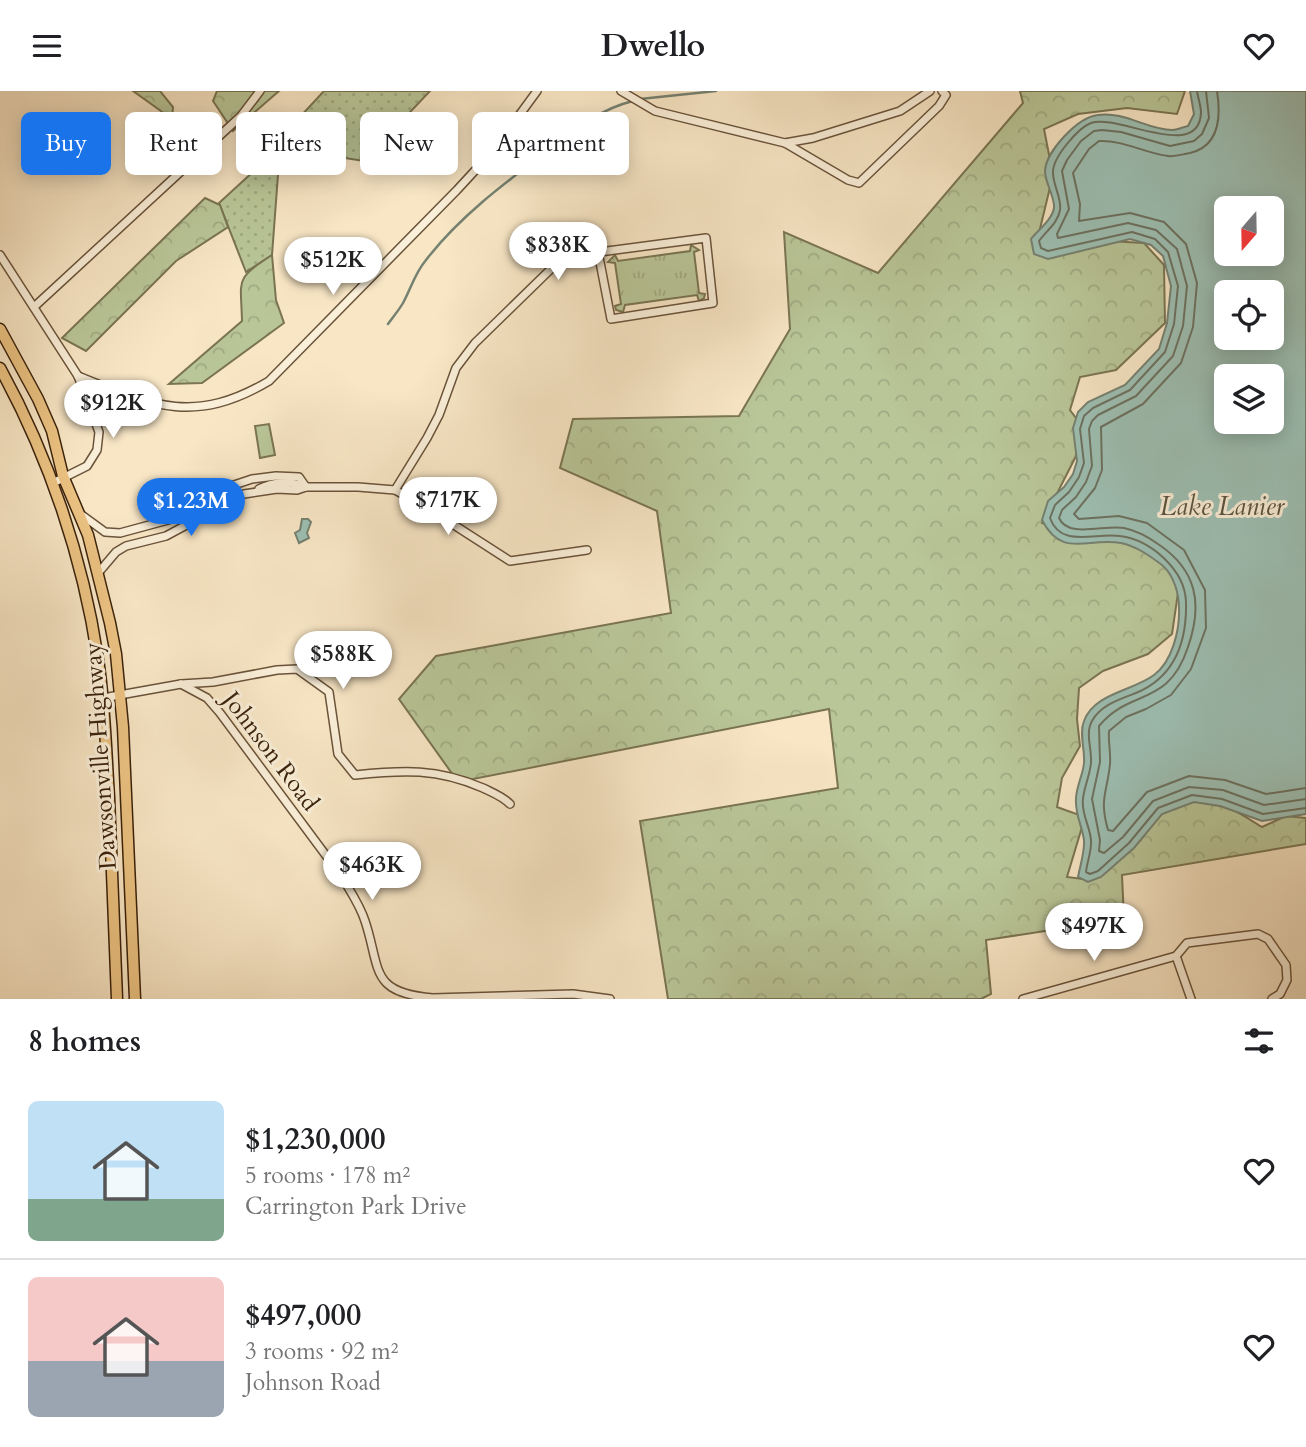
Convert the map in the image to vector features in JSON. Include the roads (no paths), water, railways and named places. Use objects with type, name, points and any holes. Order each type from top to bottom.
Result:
[{"type":"main road","name":"Dawsonville Highway","points":[[0,329],[38,399],[51,431],[58,479],[91,617],[103,698],[117,999]]},
{"type":"main road","points":[[0,368],[58,479]]},
{"type":"main road","name":"Dawsonville Highway","points":[[58,479],[79,513],[88,535],[99,572],[116,654],[121,694],[135,999]]},
{"type":"street","points":[[34,307],[241,116],[260,91]]},
{"type":"street","points":[[78,376],[156,405],[185,407],[219,404],[244,396],[269,381],[457,190],[493,151],[537,91]]},
{"type":"street","points":[[621,91],[655,111],[785,143],[848,180],[859,183],[939,106],[946,95],[942,91]]},
{"type":"street","points":[[785,143],[813,138],[900,111],[930,91]]},
{"type":"street","points":[[395,491],[439,415],[456,368],[475,343],[555,265],[577,254],[706,238],[713,303],[611,319],[598,252]]},
{"type":"street","points":[[0,255],[78,376],[96,422],[99,441],[93,459],[87,466],[58,479]]},
{"type":"street","points":[[99,572],[116,552],[126,546],[166,536],[240,496],[299,477],[306,487]]},
{"type":"street","points":[[79,513],[105,532],[120,533],[168,520],[234,485],[253,479],[297,490],[306,487],[358,487],[395,491],[424,505],[510,561],[587,550]]},
{"type":"street","points":[[234,485],[240,496]]},
{"type":"street","points":[[142,527],[147,541]]},
{"type":"street","points":[[103,698],[181,684],[213,682],[297,669],[329,692],[338,754],[355,775],[400,770],[456,776],[503,797],[510,804]]},
{"type":"street","name":"Johnson Road","points":[[181,684],[207,698],[220,713],[342,877],[356,899],[365,922],[379,975],[390,986],[414,996],[433,998],[573,994],[610,999]]},
{"type":"street","points":[[1023,999],[1176,956],[1187,943],[1258,935],[1268,939],[1286,965],[1287,980],[1280,994],[1272,999]]},
{"type":"street","points":[[1176,956],[1191,999]]},
{"type":"water","name":"Lake Lanier","points":[[1190,91],[1306,91],[1306,814],[1262,821],[1220,806],[1194,802],[1162,814],[1134,848],[1101,877],[1088,882],[1078,877],[1084,840],[1076,804],[1084,763],[1084,721],[1096,704],[1154,675],[1166,662],[1176,635],[1178,597],[1173,579],[1166,569],[1143,552],[1121,543],[1067,543],[1050,532],[1042,520],[1048,501],[1064,487],[1073,474],[1077,461],[1073,428],[1078,412],[1088,402],[1125,385],[1159,349],[1167,323],[1171,286],[1163,256],[1151,245],[1130,239],[1048,259],[1034,254],[1031,239],[1048,221],[1054,208],[1045,176],[1047,163],[1064,136],[1081,122],[1090,117],[1108,114],[1163,129],[1174,130],[1188,126],[1194,114]]},
{"type":"water","points":[[302,519],[311,522],[307,533],[309,538],[299,543],[295,533],[300,530]]},
{"type":"waterway","points":[[640,99],[716,91]]},
{"type":"waterway","points":[[388,324],[403,303],[422,265],[469,214],[579,127],[599,114],[633,101]]}]
